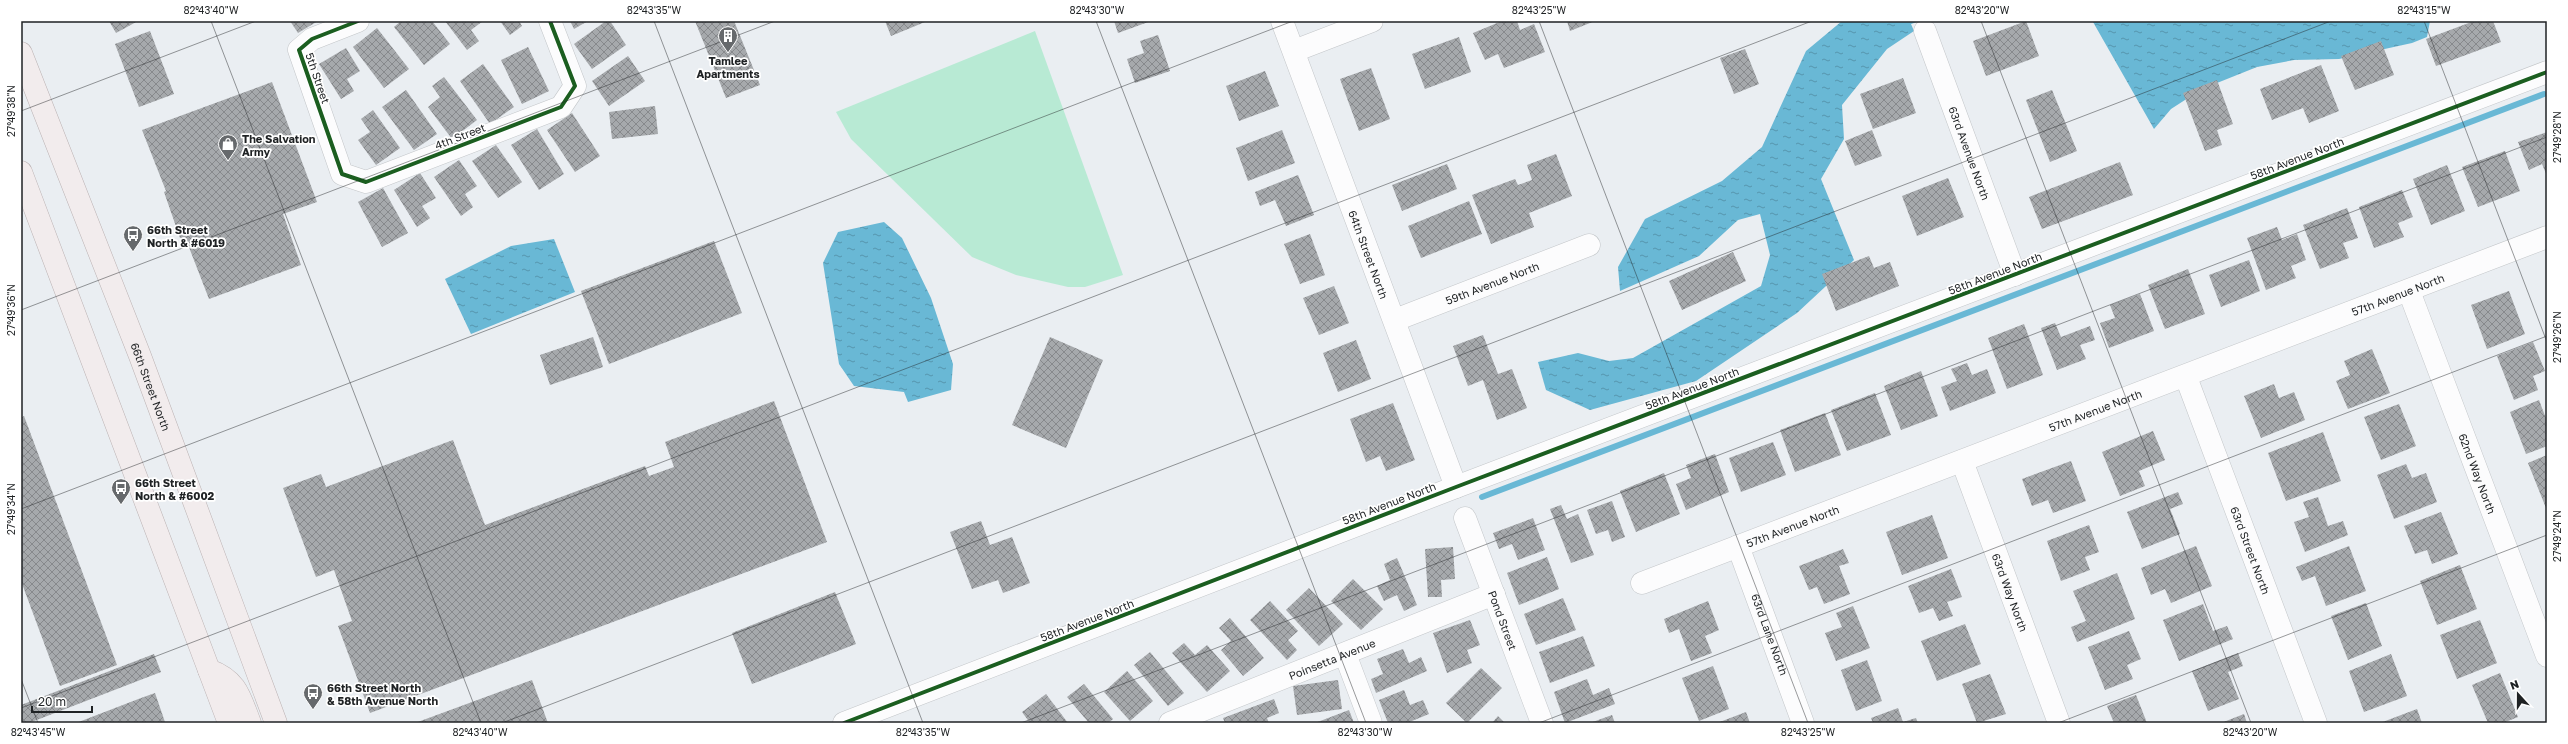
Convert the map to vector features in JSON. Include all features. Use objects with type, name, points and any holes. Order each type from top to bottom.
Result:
[{"type":"main road","name":"66th Street North","points":[[22,56],[140,356],[276,723]]},
{"type":"main road","points":[[21,172],[229,723]]},
{"type":"main road","points":[[209,670],[220,674],[238,690],[250,723]]},
{"type":"street","name":"5th Street","points":[[342,174],[299,50],[312,39],[358,21]]},
{"type":"street","name":"4th Street","points":[[342,174],[366,182],[561,107],[575,86],[550,21]]},
{"type":"street","name":"64th Street North","points":[[1282,21],[1395,320],[1456,487]]},
{"type":"street","points":[[1294,51],[1372,21]]},
{"type":"street","name":"63rd Avenue North","points":[[1925,32],[2015,275]]},
{"type":"street","name":"58th Avenue North","points":[[844,723],[1456,487],[2547,72]]},
{"type":"street","name":"57th Avenue North","points":[[1642,583],[2186,377],[2547,237]]},
{"type":"street","name":"59th Avenue North","points":[[1395,320],[1589,245]]},
{"type":"street","name":"62nd Way North","points":[[2409,291],[2547,656]]},
{"type":"street","name":"63rd Street North","points":[[2186,377],[2316,723]]},
{"type":"street","name":"63rd Way North","points":[[1962,461],[2059,723]]},
{"type":"street","name":"Pond Street","points":[[1465,518],[1542,723]]},
{"type":"street","name":"63rd Lane North","points":[[1738,546],[1803,723]]},
{"type":"street","name":"Poinsetta Avenue","points":[[1170,723],[1208,716],[1344,654],[1494,594]]},
{"type":"street","points":[[1344,654],[1371,723]]},
{"type":"green space","points":[[1035,31],[1123,275],[1085,287],[1068,287],[1016,275],[972,257],[851,139],[836,112]]},
{"type":"water","points":[[1842,21],[1920,21],[1911,24],[1914,31],[1887,49],[1842,105],[1844,139],[1821,179],[1854,260],[1797,313],[1696,381],[1590,410],[1546,390],[1538,362],[1578,353],[1609,361],[1633,358],[1761,286],[1770,255],[1760,214],[1738,220],[1699,256],[1620,291],[1618,267],[1645,219],[1722,181],[1762,147],[1806,51]]},
{"type":"water","points":[[2090,21],[2430,21],[2427,37],[2412,43],[2339,59],[2294,60],[2257,67],[2202,89],[2171,109],[2154,129],[2093,22]]},
{"type":"water","points":[[884,222],[902,238],[931,298],[953,364],[951,390],[908,402],[904,392],[854,386],[839,364],[823,263],[838,232]]},
{"type":"water","points":[[554,239],[575,292],[471,334],[445,279],[511,246]]},
{"type":"building","points":[[109,21],[138,21],[116,33]]},
{"type":"building","points":[[290,21],[318,21],[298,33]]},
{"type":"building","points":[[401,21],[432,21],[450,44],[424,65],[394,27]]},
{"type":"building","points":[[445,21],[483,21],[471,30],[479,41],[467,50]]},
{"type":"building","points":[[500,21],[519,21],[522,26],[510,35]]},
{"type":"building","points":[[570,21],[588,21],[574,29]]},
{"type":"building","points":[[606,21],[610,21],[626,45],[592,69],[574,44]]},
{"type":"building","name":"Tamlee Apartments","points":[[695,21],[734,21],[760,85],[726,98]]},
{"type":"building","points":[[885,21],[925,21],[925,22],[891,36]]},
{"type":"building","points":[[1114,21],[1151,21],[1118,33]]},
{"type":"building","points":[[1502,21],[1517,21],[1520,30],[1534,24],[1545,52],[1504,68],[1498,54],[1485,60],[1473,33]]},
{"type":"building","points":[[1567,21],[1595,21],[1570,31]]},
{"type":"building","points":[[2026,21],[2039,56],[1986,76],[1973,41]]},
{"type":"building","points":[[2474,21],[2493,21],[2501,42],[2436,66],[2426,39]]},
{"type":"building","points":[[377,28],[409,69],[384,88],[353,47]]},
{"type":"building","points":[[150,31],[174,94],[139,107],[115,44]]},
{"type":"building","points":[[1158,35],[1170,71],[1135,83],[1127,59],[1144,53],[1140,41]]},
{"type":"building","points":[[1459,37],[1471,72],[1425,89],[1412,54]]},
{"type":"building","points":[[2381,41],[2394,75],[2355,90],[2341,56]]},
{"type":"building","points":[[528,47],[549,91],[522,104],[501,60]]},
{"type":"building","points":[[346,48],[360,71],[347,79],[354,91],[341,99],[319,64]]},
{"type":"building","points":[[1745,49],[1759,84],[1734,94],[1720,58]]},
{"type":"building","points":[[628,56],[645,81],[609,106],[592,81]]},
{"type":"building","points":[[483,64],[514,107],[490,124],[460,81]]},
{"type":"building","points":[[2321,65],[2339,111],[2309,123],[2303,108],[2272,120],[2260,89]]},
{"type":"building","points":[[1371,68],[1390,119],[1359,131],[1340,79]]},
{"type":"building","points":[[1265,71],[1279,106],[1239,121],[1226,86]]},
{"type":"building","points":[[444,77],[477,120],[452,139],[428,107],[440,97],[432,86]]},
{"type":"building","points":[[1903,78],[1916,113],[1873,129],[1860,94]]},
{"type":"building","points":[[2217,80],[2233,124],[2217,130],[2222,145],[2205,151],[2183,93]]},
{"type":"building","name":"The Salvation Army","points":[[272,82],[317,202],[283,214],[301,265],[209,299],[185,237],[180,238],[164,192],[166,191],[142,130]]},
{"type":"building","points":[[406,90],[437,134],[414,150],[382,107]]},
{"type":"building","points":[[2052,90],[2077,151],[2050,162],[2026,100]]},
{"type":"building","points":[[655,106],[658,134],[612,139],[609,112]]},
{"type":"building","points":[[373,110],[400,148],[376,165],[358,140],[370,132],[361,119]]},
{"type":"building","points":[[572,113],[600,156],[575,172],[547,130]]},
{"type":"building","points":[[537,129],[564,174],[539,190],[511,145]]},
{"type":"building","points":[[1282,130],[1295,163],[1248,181],[1236,148]]},
{"type":"building","points":[[1872,130],[1882,156],[1855,166],[1845,141]]},
{"type":"building","points":[[2547,132],[2547,176],[2542,164],[2529,170],[2518,142]]},
{"type":"building","points":[[496,145],[522,182],[498,198],[472,161]]},
{"type":"building","points":[[2505,151],[2520,191],[2478,207],[2462,167]]},
{"type":"building","points":[[1556,154],[1572,196],[1529,213],[1534,227],[1491,244],[1472,195],[1515,179],[1518,185],[1532,180],[1527,165]]},
{"type":"building","points":[[459,160],[477,186],[465,194],[473,207],[461,216],[434,177]]},
{"type":"building","points":[[2120,162],[2133,195],[2042,229],[2029,197]]},
{"type":"building","points":[[1447,164],[1457,189],[1402,211],[1392,185]]},
{"type":"building","points":[[2447,165],[2465,211],[2431,225],[2413,179]]},
{"type":"building","points":[[420,173],[436,198],[422,206],[430,218],[417,227],[394,190]]},
{"type":"building","points":[[1298,175],[1314,215],[1286,226],[1275,200],[1260,206],[1255,192]]},
{"type":"building","points":[[1948,178],[1964,217],[1917,236],[1902,196]]},
{"type":"building","points":[[383,188],[408,233],[382,247],[358,202]]},
{"type":"building","points":[[2402,190],[2413,217],[2398,223],[2404,237],[2374,248],[2359,207]]},
{"type":"building","points":[[1469,201],[1482,234],[1421,258],[1408,226]]},
{"type":"building","points":[[2347,208],[2358,238],[2343,243],[2349,258],[2320,269],[2303,225]]},
{"type":"building","points":[[2277,227],[2282,240],[2297,234],[2306,260],[2291,266],[2296,278],[2266,290],[2247,238]]},
{"type":"building","points":[[1310,234],[1325,275],[1300,284],[1284,244]]},
{"type":"building","points":[[714,241],[742,313],[609,364],[581,291]]},
{"type":"building","points":[[1733,252],[1746,281],[1682,310],[1669,281]]},
{"type":"building","points":[[1869,256],[1874,268],[1890,262],[1899,286],[1836,311],[1822,274]]},
{"type":"building","points":[[2249,260],[2260,291],[2221,307],[2209,275]]},
{"type":"building","points":[[2188,269],[2205,314],[2165,329],[2148,285]]},
{"type":"building","points":[[1334,286],[1349,323],[1319,335],[1303,298]]},
{"type":"building","points":[[2509,291],[2525,334],[2487,349],[2471,305]]},
{"type":"building","points":[[2140,294],[2154,331],[2109,348],[2100,323],[2115,318],[2110,305]]},
{"type":"building","points":[[2055,323],[2061,337],[2090,326],[2095,340],[2080,345],[2086,359],[2057,370],[2041,328]]},
{"type":"building","points":[[2024,324],[2043,375],[2007,389],[1988,338]]},
{"type":"building","points":[[1483,335],[1498,374],[1512,369],[1527,408],[1497,420],[1483,380],[1468,386],[1453,346]]},
{"type":"building","points":[[593,337],[603,367],[550,385],[540,355]]},
{"type":"building","points":[[1050,337],[1103,360],[1066,448],[1012,425]]},
{"type":"building","points":[[1356,340],[1371,379],[1338,392],[1323,353]]},
{"type":"building","points":[[2533,342],[2545,371],[2533,376],[2538,390],[2514,400],[2497,356]]},
{"type":"building","points":[[2372,349],[2390,393],[2348,409],[2336,381],[2350,375],[2344,361]]},
{"type":"building","points":[[1967,363],[1972,375],[1987,369],[1996,393],[1950,411],[1941,387],[1957,381],[1951,369]]},
{"type":"building","points":[[1921,371],[1938,416],[1901,430],[1884,386]]},
{"type":"building","points":[[2274,384],[2279,398],[2294,392],[2305,420],[2261,438],[2244,396]]},
{"type":"building","points":[[1875,393],[1891,435],[1847,451],[1831,410]]},
{"type":"building","points":[[2539,400],[2547,421],[2547,446],[2526,454],[2510,412]]},
{"type":"building","points":[[774,401],[827,542],[370,713],[338,626],[352,621],[334,570],[316,577],[283,488],[321,474],[326,487],[453,440],[485,525],[645,466],[649,476],[674,467],[665,442]]},
{"type":"building","points":[[1393,403],[1415,460],[1386,471],[1380,456],[1366,462],[1350,419]]},
{"type":"building","points":[[2399,404],[2416,446],[2381,460],[2364,417]]},
{"type":"building","points":[[1825,413],[1841,455],[1795,472],[1780,430]]},
{"type":"building","points":[[24,416],[117,665],[60,686],[21,581],[21,418]]},
{"type":"building","points":[[2153,431],[2165,460],[2139,471],[2145,486],[2120,496],[2102,452]]},
{"type":"building","points":[[2323,432],[2341,481],[2286,501],[2268,453]]},
{"type":"building","points":[[1773,442],[1786,475],[1741,492],[1729,458]]},
{"type":"building","points":[[1715,454],[1729,492],[1686,510],[1676,484],[1691,478],[1686,465]]},
{"type":"building","points":[[2547,455],[2547,507],[2546,508],[2528,463]]},
{"type":"building","points":[[2071,461],[2086,501],[2053,513],[2048,500],[2032,506],[2022,479]]},
{"type":"building","points":[[2406,464],[2412,478],[2426,473],[2437,502],[2394,519],[2377,475]]},
{"type":"building","points":[[1664,473],[1680,514],[1636,532],[1620,491]]},
{"type":"building","points":[[2178,492],[2183,504],[2170,509],[2180,534],[2142,549],[2127,512]]},
{"type":"building","points":[[2318,497],[2328,526],[2343,521],[2348,535],[2305,552],[2294,522],[2309,517],[2303,502]]},
{"type":"building","points":[[1612,501],[1625,537],[1612,542],[1608,530],[1596,534],[1587,510]]},
{"type":"building","points":[[1561,505],[1567,519],[1578,514],[1594,555],[1571,563],[1550,509]]},
{"type":"building","points":[[2441,512],[2458,554],[2432,564],[2427,550],[2415,554],[2404,526]]},
{"type":"building","points":[[1932,515],[1948,558],[1902,575],[1886,532]]},
{"type":"building","points":[[1533,518],[1545,550],[1518,560],[1512,544],[1499,549],[1493,533]]},
{"type":"building","points":[[981,521],[990,545],[1012,537],[1030,583],[1003,593],[998,580],[972,589],[950,532]]},
{"type":"building","points":[[2089,525],[2099,552],[2085,557],[2090,570],[2061,581],[2047,541]]},
{"type":"building","points":[[2196,546],[2212,586],[2171,603],[2165,589],[2151,595],[2141,568]]},
{"type":"building","points":[[2349,546],[2366,591],[2326,606],[2315,576],[2302,581],[2296,567]]},
{"type":"building","points":[[1453,547],[1455,579],[1441,580],[1442,597],[1428,597],[1425,549]]},
{"type":"building","points":[[1843,549],[1849,563],[1839,566],[1850,594],[1824,604],[1817,587],[1809,590],[1799,566]]},
{"type":"building","points":[[1547,557],[1559,589],[1519,605],[1507,573]]},
{"type":"building","points":[[1397,558],[1417,605],[1404,611],[1397,595],[1384,601],[1377,586],[1390,580],[1384,564]]},
{"type":"building","points":[[2460,565],[2477,609],[2437,625],[2420,581]]},
{"type":"building","points":[[1951,569],[1962,597],[1947,602],[1953,616],[1939,621],[1933,608],[1919,613],[1908,586]]},
{"type":"building","points":[[2117,573],[2135,619],[2077,642],[2071,627],[2086,621],[2073,591]]},
{"type":"building","points":[[1353,579],[1383,609],[1361,630],[1331,601]]},
{"type":"building","points":[[1309,588],[1343,624],[1319,646],[1286,610]]},
{"type":"building","points":[[835,592],[856,644],[752,684],[732,633]]},
{"type":"building","points":[[1563,598],[1576,630],[1536,645],[1524,614]]},
{"type":"building","points":[[1270,601],[1298,631],[1288,640],[1297,650],[1287,660],[1250,620]]},
{"type":"building","points":[[1708,601],[1719,630],[1705,636],[1712,653],[1691,661],[1679,629],[1669,633],[1664,619]]},
{"type":"building","points":[[2366,603],[2382,646],[2348,660],[2331,616]]},
{"type":"building","points":[[2203,604],[2213,631],[2227,626],[2233,639],[2179,661],[2163,620]]},
{"type":"building","points":[[1853,606],[1870,648],[1836,661],[1825,633],[1842,627],[1836,613]]},
{"type":"building","points":[[1230,618],[1264,658],[1243,676],[1221,650],[1231,641],[1219,628]]},
{"type":"building","points":[[1470,620],[1480,645],[1467,650],[1472,663],[1447,673],[1433,633]]},
{"type":"building","points":[[2480,620],[2497,663],[2457,679],[2440,635]]},
{"type":"building","points":[[1965,624],[1981,664],[1937,681],[1921,641]]},
{"type":"building","points":[[2129,631],[2141,659],[2127,665],[2133,679],[2105,690],[2088,647]]},
{"type":"building","points":[[1583,636],[1595,666],[1550,683],[1539,652]]},
{"type":"building","points":[[1184,643],[1195,655],[1207,645],[1230,671],[1207,692],[1172,653]]},
{"type":"building","points":[[1403,649],[1409,663],[1421,657],[1427,671],[1376,693],[1371,679],[1383,674],[1377,659]]},
{"type":"building","points":[[1150,652],[1184,693],[1168,706],[1134,665]]},
{"type":"building","points":[[2238,653],[2243,666],[2228,672],[2239,699],[2208,711],[2192,671]]},
{"type":"building","points":[[154,654],[161,672],[29,723],[21,723],[21,705]]},
{"type":"building","points":[[2391,654],[2407,696],[2364,712],[2349,671]]},
{"type":"building","points":[[1867,660],[1882,701],[1856,711],[1841,670]]},
{"type":"building","points":[[1713,666],[1729,709],[1699,721],[1682,678]]},
{"type":"building","points":[[1481,668],[1502,688],[1467,723],[1446,703]]},
{"type":"building","points":[[1127,671],[1153,701],[1130,721],[1104,692]]},
{"type":"building","points":[[2500,673],[2518,717],[2503,723],[2488,723],[2472,685]]},
{"type":"building","points":[[1990,674],[2006,714],[1977,723],[1962,684]]},
{"type":"building","points":[[1587,679],[1593,695],[1609,688],[1615,704],[1565,723],[1554,692]]},
{"type":"building","points":[[532,680],[548,723],[415,723]]},
{"type":"building","points":[[1338,680],[1342,709],[1297,715],[1293,686]]},
{"type":"building","points":[[1084,684],[1113,719],[1108,723],[1089,723],[1067,697]]},
{"type":"building","points":[[1404,690],[1410,705],[1423,700],[1429,714],[1407,723],[1388,723],[1379,700]]},
{"type":"building","points":[[155,693],[165,722],[76,723],[141,698]]},
{"type":"building","points":[[1046,694],[1068,723],[1030,723],[1022,712]]},
{"type":"building","points":[[2136,695],[2147,723],[2114,723],[2107,706]]},
{"type":"building","points":[[1274,699],[1279,713],[1267,718],[1269,723],[1225,723],[1223,718]]},
{"type":"building","points":[[1898,708],[1903,722],[1916,718],[1918,723],[1873,723],[1871,718]]},
{"type":"building","points":[[2417,709],[2422,723],[2380,723]]},
{"type":"building","points":[[1349,710],[1354,723],[1315,723]]},
{"type":"building","points":[[1746,712],[1750,723],[1717,723]]},
{"type":"building","points":[[2244,714],[2247,723],[2221,723]]},
{"type":"building","points":[[1612,715],[1615,723],[1590,723]]},
{"type":"building","points":[[1498,716],[1505,723],[1492,723]]},
{"type":"waterway","points":[[1482,497],[2544,94]]},
{"type":"cycle path","points":[[358,21],[312,39],[299,50],[342,174],[366,182],[561,107],[575,86],[550,21]]},
{"type":"cycle path","points":[[844,723],[1456,487],[2547,72]]},
{"type":"place","name":"Tamlee Apartments","points":[[728,53]]},
{"type":"place","name":"The Salvation Army","points":[[228,161]]},
{"type":"place","name":"66th Street North & #6019","points":[[133,252]]},
{"type":"place","name":"66th Street North & #6002","points":[[121,505]]},
{"type":"place","name":"66th Street North & 58th Avenue North","points":[[313,710]]}]
